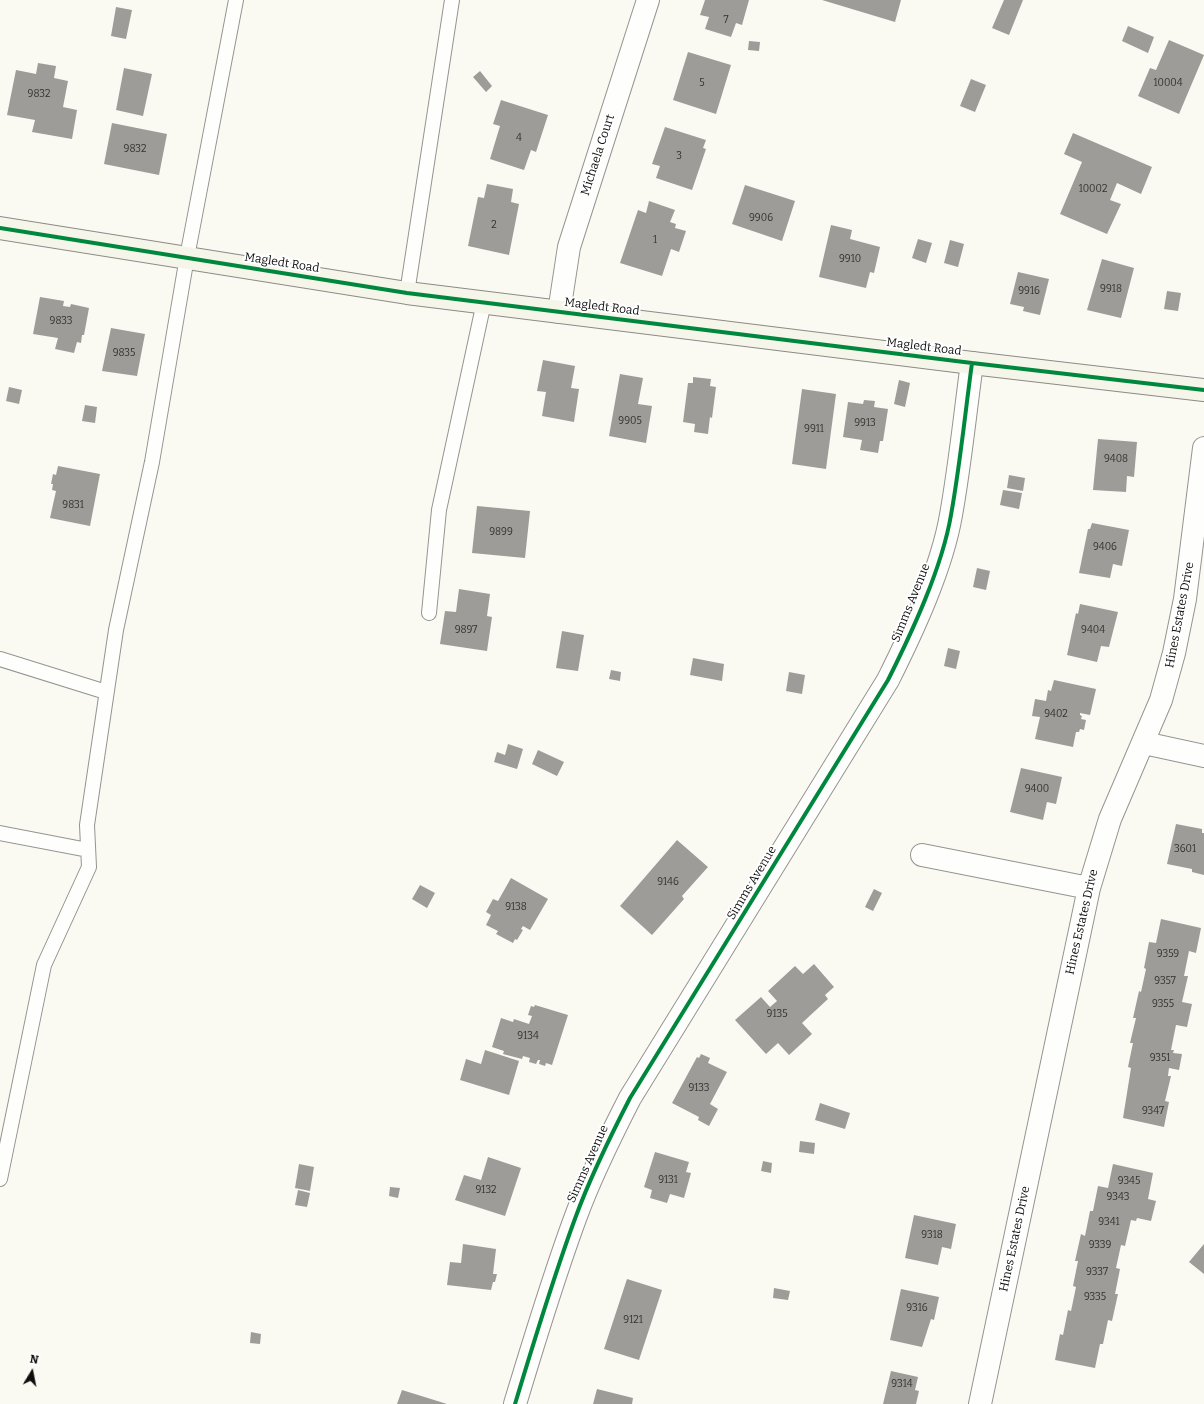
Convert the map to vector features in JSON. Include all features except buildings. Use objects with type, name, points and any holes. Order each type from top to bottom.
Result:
[{"type":"street","name":"Michaela Court","points":[[559,312],[569,247],[648,0]]},
{"type":"street","name":"Magledt Road","points":[[0,228],[407,293],[972,363],[1204,390]]},
{"type":"street","name":"Simms Avenue","points":[[515,1404],[548,1295],[576,1215],[602,1154],[630,1098],[888,680],[904,648],[930,584],[944,544],[951,515],[972,363]]},
{"type":"street","name":"Hines Estates Drive","points":[[980,1404],[1089,888],[1110,819],[1144,743],[1161,700],[1174,652],[1185,599],[1204,448]]},
{"type":"street","points":[[1144,743],[1204,756]]},
{"type":"street","points":[[922,856],[1089,888]]},
{"type":"lane","points":[[0,1179],[44,965],[89,867],[88,825],[116,630],[152,462],[187,257],[236,0]]},
{"type":"lane","points":[[407,293],[452,0]]},
{"type":"lane","points":[[430,613],[440,510],[484,302]]},
{"type":"lane","points":[[0,659],[106,692]]},
{"type":"lane","points":[[0,833],[88,850]]},
{"type":"cycle path","points":[[0,228],[407,293],[972,363],[1204,390]]},
{"type":"cycle path","points":[[515,1404],[552,1286],[576,1216],[594,1171],[630,1098],[888,680],[916,621],[941,556],[947,535],[957,477],[972,363]]}]
